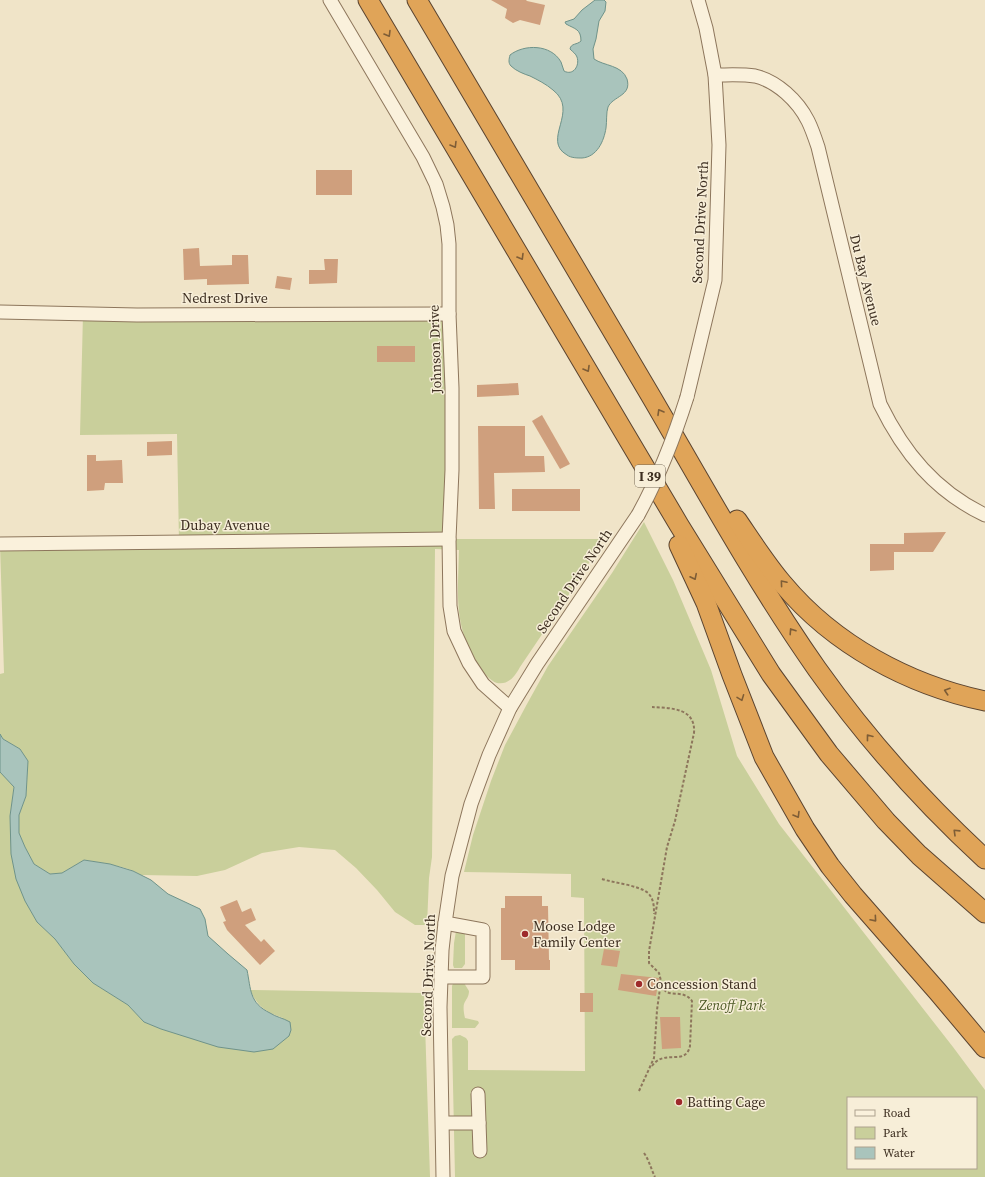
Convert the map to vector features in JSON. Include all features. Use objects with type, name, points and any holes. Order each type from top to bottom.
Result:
[{"type":"highway","name":"I 39","points":[[368,0],[658,490],[771,674],[829,754],[886,821],[919,855],[985,913]]},
{"type":"highway","points":[[417,0],[670,430],[759,579],[816,668],[839,700],[879,749],[932,809],[985,859]]},
{"type":"highway","points":[[670,430],[691,448],[758,552],[784,585],[823,624],[869,656],[911,678],[955,694],[985,701]]},
{"type":"highway","points":[[658,490],[665,518],[706,603],[764,757],[805,829],[830,866],[853,895],[985,1048]]},
{"type":"street","name":"Johnson Drive","points":[[330,0],[423,156],[436,184],[443,207],[448,238],[452,388],[449,539],[450,606],[454,631],[469,663],[483,684],[510,708]]},
{"type":"street","name":"Second Drive North","points":[[443,1177],[440,1007],[445,923],[452,876],[471,804],[489,755],[510,708],[536,664],[638,515],[658,475],[680,420],[687,397],[715,280],[719,145],[715,75],[706,28],[698,0]]},
{"type":"street","name":"Du Bay Avenue","points":[[715,75],[757,76],[781,89],[792,98],[801,109],[808,121],[818,147],[880,404],[892,429],[921,467],[941,487],[956,499],[985,515]]},
{"type":"street","name":"Nedrest Drive","points":[[0,312],[137,314],[449,314]]},
{"type":"street","name":"Dubay Avenue","points":[[0,544],[449,539]]},
{"type":"street","points":[[442,977],[483,977],[483,930],[445,923]]},
{"type":"street","points":[[478,1094],[480,1151]]},
{"type":"street","points":[[443,1123],[479,1123]]},
{"type":"path","points":[[649,1070],[655,1061],[661,1058],[683,1057],[686,1055],[690,1046],[692,1001],[688,996],[682,994],[666,993],[662,987],[659,973],[649,963],[649,951],[667,847],[675,821],[695,726],[693,720],[688,714],[680,711],[652,708]]},
{"type":"path","points":[[602,879],[641,889],[649,894],[654,905],[654,921]]},
{"type":"path","points":[[639,1091],[654,1058],[657,1010],[661,981]]},
{"type":"path","points":[[644,1153],[648,1159],[649,1166],[654,1177]]},
{"type":"green space","points":[[83,314],[449,314],[449,539],[603,539],[580,578],[516,674],[505,683],[497,683],[487,676],[479,666],[465,638],[461,624],[458,596],[459,550],[435,549],[432,857],[429,878],[427,925],[415,925],[395,912],[356,868],[335,850],[299,847],[262,853],[225,870],[197,876],[141,875],[106,863],[84,860],[62,873],[50,874],[34,864],[19,833],[19,815],[26,796],[28,761],[20,749],[3,739],[0,734],[0,674],[4,673],[0,544],[179,541],[177,434],[80,435]]},
{"type":"green space","name":"Zenoff Park","points":[[644,522],[673,580],[711,670],[737,756],[779,824],[985,1090],[985,1177],[455,1177],[452,1039],[455,1036],[460,1035],[468,1041],[468,1070],[585,1071],[584,898],[571,897],[571,874],[464,872],[473,835],[505,745],[548,666],[612,573]]},
{"type":"green space","points":[[0,772],[14,786],[10,816],[11,833],[25,901],[37,922],[55,939],[74,964],[93,983],[128,1005],[144,1022],[161,1029],[189,1037],[283,1018],[267,1011],[259,1005],[250,990],[424,993],[430,1177],[0,1177]]},
{"type":"green space","points":[[456,931],[465,933],[465,964],[462,968],[454,968],[453,965]]},
{"type":"green space","points":[[454,981],[464,983],[469,991],[464,1004],[464,1013],[465,1018],[478,1021],[479,1023],[475,1028],[452,1028],[452,986]]},
{"type":"water","points":[[595,0],[604,0],[606,2],[605,11],[599,21],[593,49],[594,59],[617,68],[625,74],[628,85],[625,92],[610,103],[608,107],[605,133],[599,148],[592,155],[587,157],[574,158],[570,157],[560,149],[558,141],[563,107],[560,98],[545,84],[513,68],[509,64],[509,59],[510,55],[522,49],[544,49],[557,56],[564,71],[573,71],[577,67],[578,60],[576,55],[570,49],[572,46],[581,41],[581,37],[577,30],[565,22],[574,19],[582,10]]},
{"type":"water","points":[[0,734],[3,739],[20,749],[28,761],[26,796],[19,815],[19,833],[34,864],[50,874],[62,873],[84,860],[110,864],[133,871],[151,880],[168,894],[200,909],[205,919],[208,936],[247,970],[250,989],[258,1005],[272,1014],[290,1022],[291,1030],[289,1036],[273,1049],[254,1052],[218,1047],[161,1029],[144,1022],[128,1005],[93,983],[74,964],[55,939],[37,922],[25,901],[16,879],[11,854],[10,816],[14,787],[0,772]]},
{"type":"building","points":[[491,0],[526,0],[545,5],[540,25],[520,20],[513,23],[505,18],[507,9]]},
{"type":"building","points":[[316,170],[352,170],[352,195],[316,195]]},
{"type":"building","points":[[199,248],[200,266],[232,265],[232,255],[248,255],[249,284],[207,285],[207,279],[184,280],[183,249]]},
{"type":"building","points":[[324,259],[338,259],[337,283],[309,284],[309,270],[325,270]]},
{"type":"building","points":[[277,276],[292,278],[290,290],[275,288]]},
{"type":"building","points":[[377,346],[415,346],[415,362],[377,362]]},
{"type":"building","points":[[518,383],[519,395],[477,397],[477,385]]},
{"type":"building","points":[[542,415],[570,464],[560,469],[532,421]]},
{"type":"building","points":[[478,426],[525,426],[525,456],[544,456],[545,472],[494,473],[495,509],[479,509]]},
{"type":"building","points":[[172,441],[172,455],[147,456],[147,442]]},
{"type":"building","points":[[87,455],[96,455],[96,461],[122,460],[123,483],[105,483],[104,490],[87,491]]},
{"type":"building","points":[[512,489],[580,489],[580,511],[512,511]]},
{"type":"building","points":[[946,532],[933,552],[894,552],[894,570],[870,571],[870,544],[904,544],[904,533]]},
{"type":"building","name":"Moose Lodge Family Center","points":[[505,896],[542,896],[542,906],[548,906],[550,970],[515,970],[515,960],[501,960],[501,908],[505,908]]},
{"type":"building","points":[[237,900],[242,912],[251,908],[256,920],[245,925],[261,942],[264,939],[275,951],[260,965],[227,930],[223,922],[226,921],[220,907]]},
{"type":"building","points":[[604,949],[620,951],[617,967],[601,965]]},
{"type":"building","name":"Concession Stand","points":[[621,974],[659,978],[656,996],[618,990]]},
{"type":"building","points":[[580,993],[593,993],[593,1012],[580,1012]]},
{"type":"building","name":"Concession Stand","points":[[660,1017],[680,1017],[681,1048],[662,1049]]},
{"type":"place","name":"Moose Lodge Family Center","points":[[525,934]]},
{"type":"place","name":"Concession Stand","points":[[639,984]]},
{"type":"place","name":"Batting Cage","points":[[679,1102]]}]
